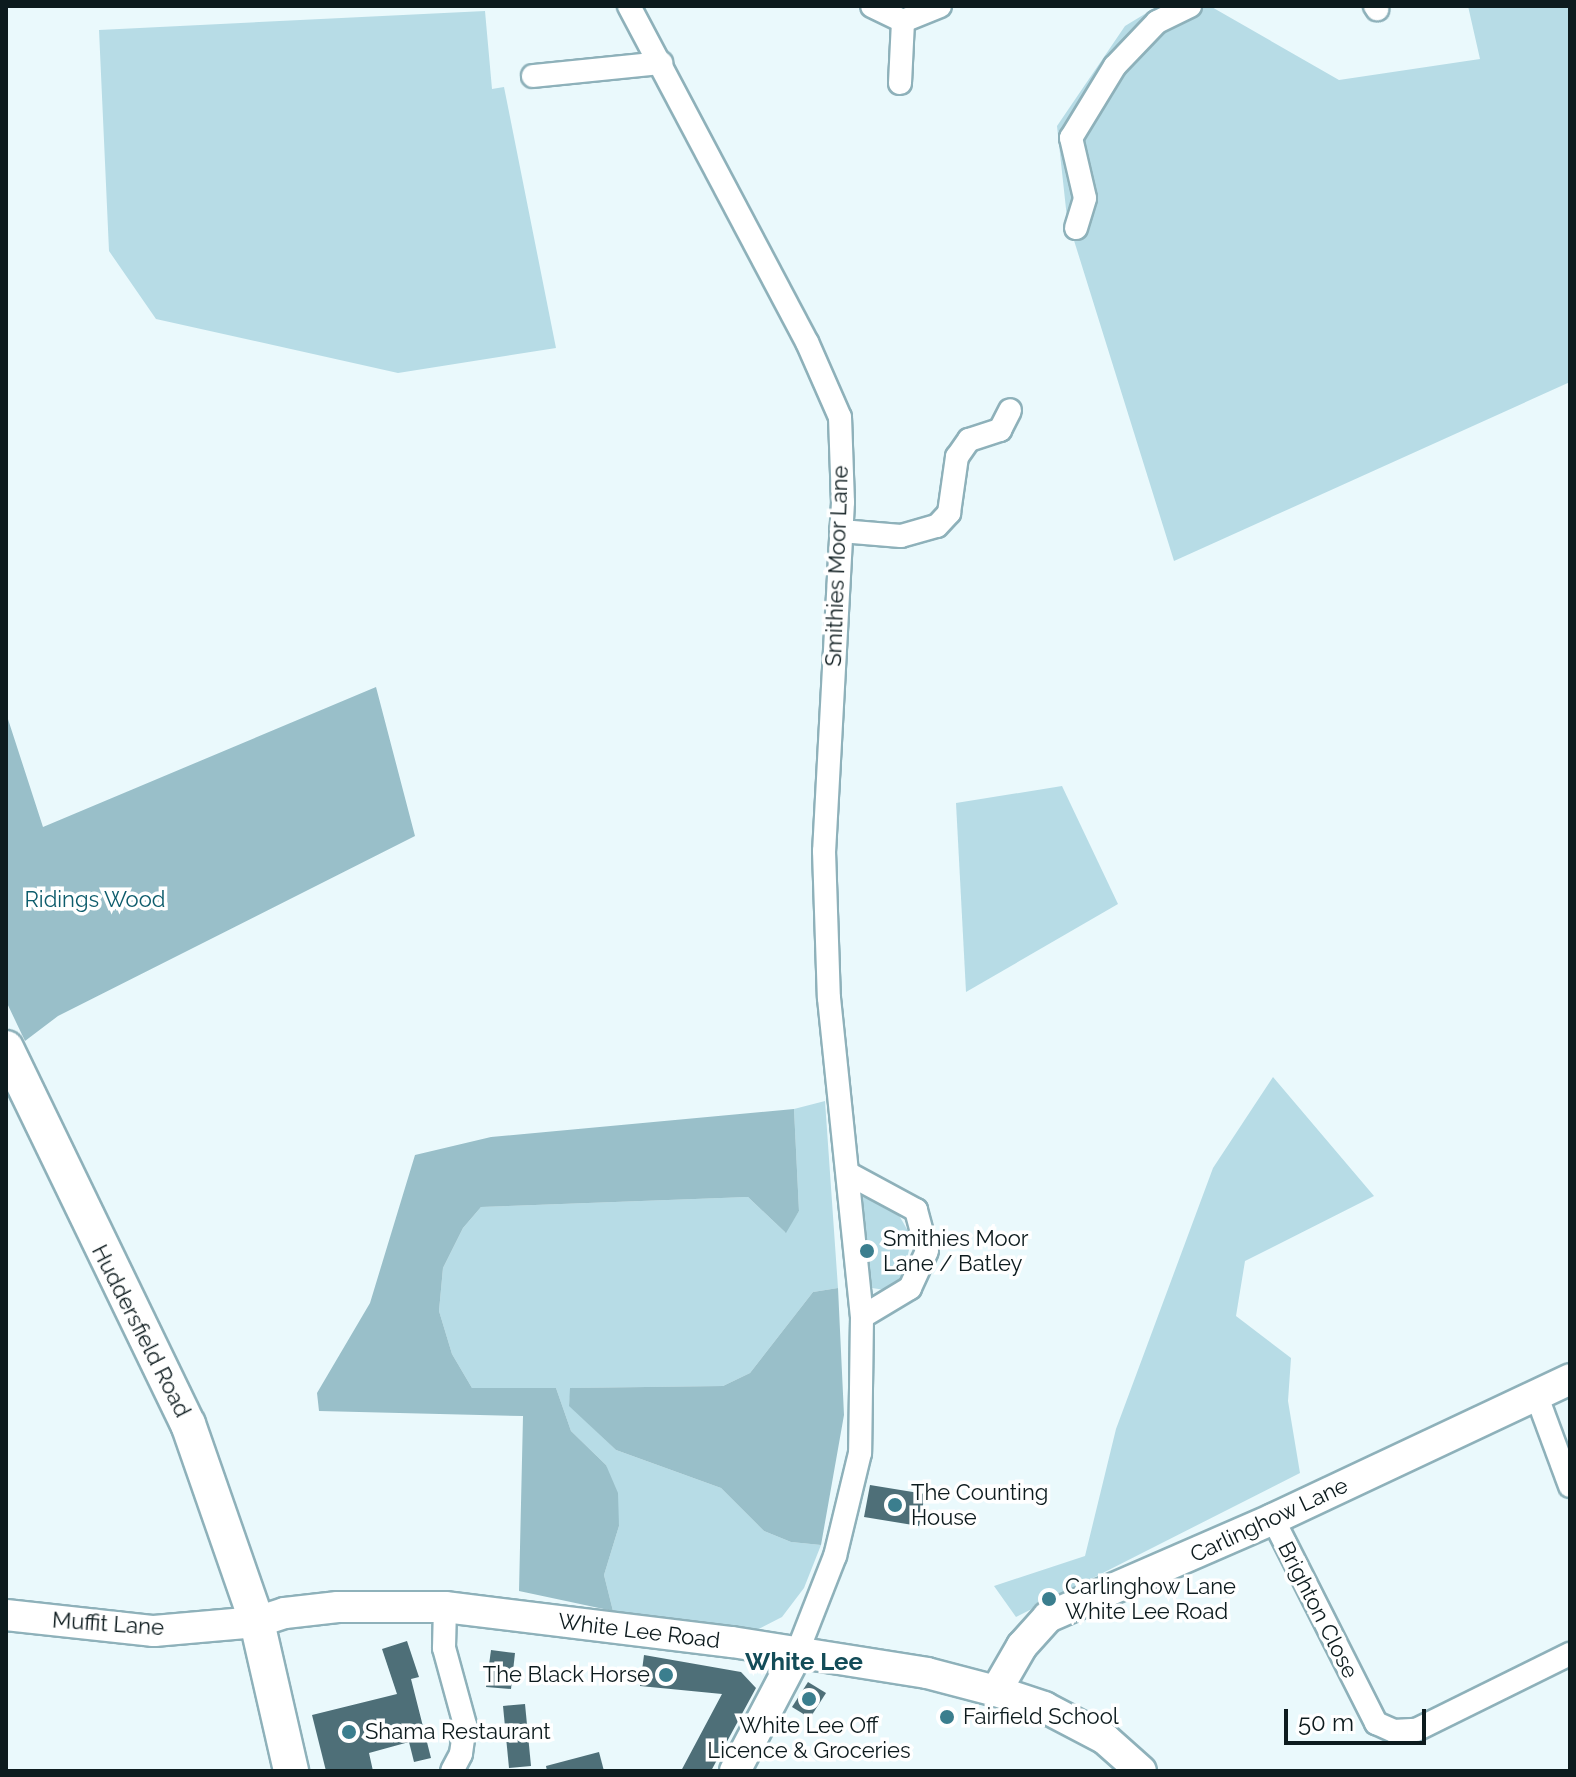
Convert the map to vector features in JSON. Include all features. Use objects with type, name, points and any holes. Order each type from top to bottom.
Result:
[{"type":"main road","name":"Huddersfield Road","points":[[6,1048],[188,1424],[257,1622],[291,1771]]},
{"type":"main road","name":"Carlinghow Lane","points":[[996,1691],[1022,1646],[1048,1617],[1273,1519],[1570,1379]]},
{"type":"main road","name":"White Lee Road","points":[[257,1622],[285,1613],[338,1607],[445,1607],[927,1673],[1044,1707],[1105,1739],[1141,1771]]},
{"type":"main road","name":"Muffit Lane","points":[[6,1615],[154,1631],[257,1622]]},
{"type":"main road","points":[[735,1771],[797,1653]]},
{"type":"street","name":"Smithies Moor Lane","points":[[629,6],[807,342],[840,417],[841,531],[824,851],[829,998],[851,1175],[862,1317],[860,1453],[835,1556],[797,1653]]},
{"type":"street","points":[[872,6],[903,21],[940,6]]},
{"type":"street","points":[[1076,228],[1085,198],[1071,138],[1115,66],[1157,22],[1190,6]]},
{"type":"street","points":[[900,83],[903,21]]},
{"type":"street","points":[[533,76],[661,63]]},
{"type":"street","points":[[841,531],[901,536],[937,526],[949,513],[957,457],[969,440],[1000,430],[1010,410]]},
{"type":"street","points":[[851,1175],[916,1210],[927,1251],[910,1288],[862,1317]]},
{"type":"street","points":[[1536,1394],[1570,1486]]},
{"type":"street","name":"Brighton Close","points":[[1273,1519],[1376,1723],[1416,1730],[1570,1654]]},
{"type":"street","points":[[445,1607],[444,1648],[465,1725],[461,1754],[452,1771]]},
{"type":"shaded area","points":[[1158,6],[1210,6],[1339,80],[1480,59],[1468,6],[1570,6],[1570,382],[1174,561],[1067,218],[1057,126],[1125,26]]},
{"type":"shaded area","points":[[485,11],[492,89],[504,87],[556,348],[398,373],[156,319],[109,251],[99,30]]},
{"type":"shaded area","points":[[1062,786],[1118,904],[966,992],[956,803]]},
{"type":"shaded area","points":[[1273,1077],[1374,1196],[1245,1261],[1236,1316],[1291,1358],[1288,1401],[1300,1473],[1016,1617],[994,1586],[1085,1556],[1116,1429],[1213,1168]]},
{"type":"shaded area","points":[[825,1101],[838,1288],[813,1292],[750,1373],[723,1386],[571,1388],[569,1405],[616,1450],[721,1488],[764,1531],[791,1542],[821,1545],[804,1588],[782,1617],[747,1635],[613,1611],[604,1575],[619,1526],[606,1465],[571,1431],[556,1388],[472,1388],[452,1354],[439,1311],[443,1268],[463,1228],[481,1207],[748,1197],[785,1232],[799,1211],[794,1109]]},
{"type":"shaded area","points":[[860,1196],[896,1210],[912,1238],[902,1278],[885,1290],[872,1288]]},
{"type":"green space","name":"Ridings Wood","points":[[376,687],[415,836],[58,1016],[25,1041],[6,1001],[6,713],[43,827]]},
{"type":"green space","points":[[794,1109],[799,1211],[786,1233],[748,1197],[481,1207],[463,1228],[443,1268],[439,1311],[452,1354],[472,1388],[556,1388],[571,1431],[606,1465],[618,1493],[619,1526],[604,1575],[613,1611],[519,1591],[523,1416],[319,1411],[317,1393],[370,1303],[415,1155],[491,1137]]},
{"type":"green space","points":[[838,1288],[844,1415],[821,1545],[791,1542],[764,1531],[721,1488],[616,1450],[569,1406],[570,1388],[723,1386],[750,1373],[813,1292]]},
{"type":"building","name":"The Counting House","points":[[870,1485],[925,1494],[919,1526],[864,1517]]},
{"type":"building","points":[[407,1641],[419,1677],[411,1679],[431,1758],[414,1762],[409,1742],[369,1753],[373,1771],[326,1771],[312,1715],[397,1694],[382,1649]]},
{"type":"building","points":[[491,1650],[515,1653],[511,1689],[486,1687]]},
{"type":"building","points":[[644,1655],[741,1672],[756,1688],[711,1771],[681,1771],[722,1694],[640,1686]]},
{"type":"building","name":"White Lee Off Licence & Groceries","points":[[808,1682],[826,1693],[810,1718],[792,1707]]},
{"type":"building","points":[[525,1704],[531,1766],[509,1768],[503,1706]]},
{"type":"building","points":[[599,1752],[604,1771],[547,1771],[546,1766]]},
{"type":"place","name":"Smithies Moor Lane / Batley","points":[[867,1251]]},
{"type":"place","name":"The Counting House","points":[[895,1505]]},
{"type":"place","name":"Carlinghow Lane White Lee Road","points":[[1049,1599]]},
{"type":"place","name":"The Black Horse","points":[[666,1675]]},
{"type":"place","name":"White Lee Off Licence & Groceries","points":[[809,1699]]},
{"type":"place","name":"Fairfield School","points":[[947,1717]]},
{"type":"place","name":"Shama Restaurant","points":[[349,1732]]},
{"type":"district","name":"White Lee","points":[[804,1662]]}]
